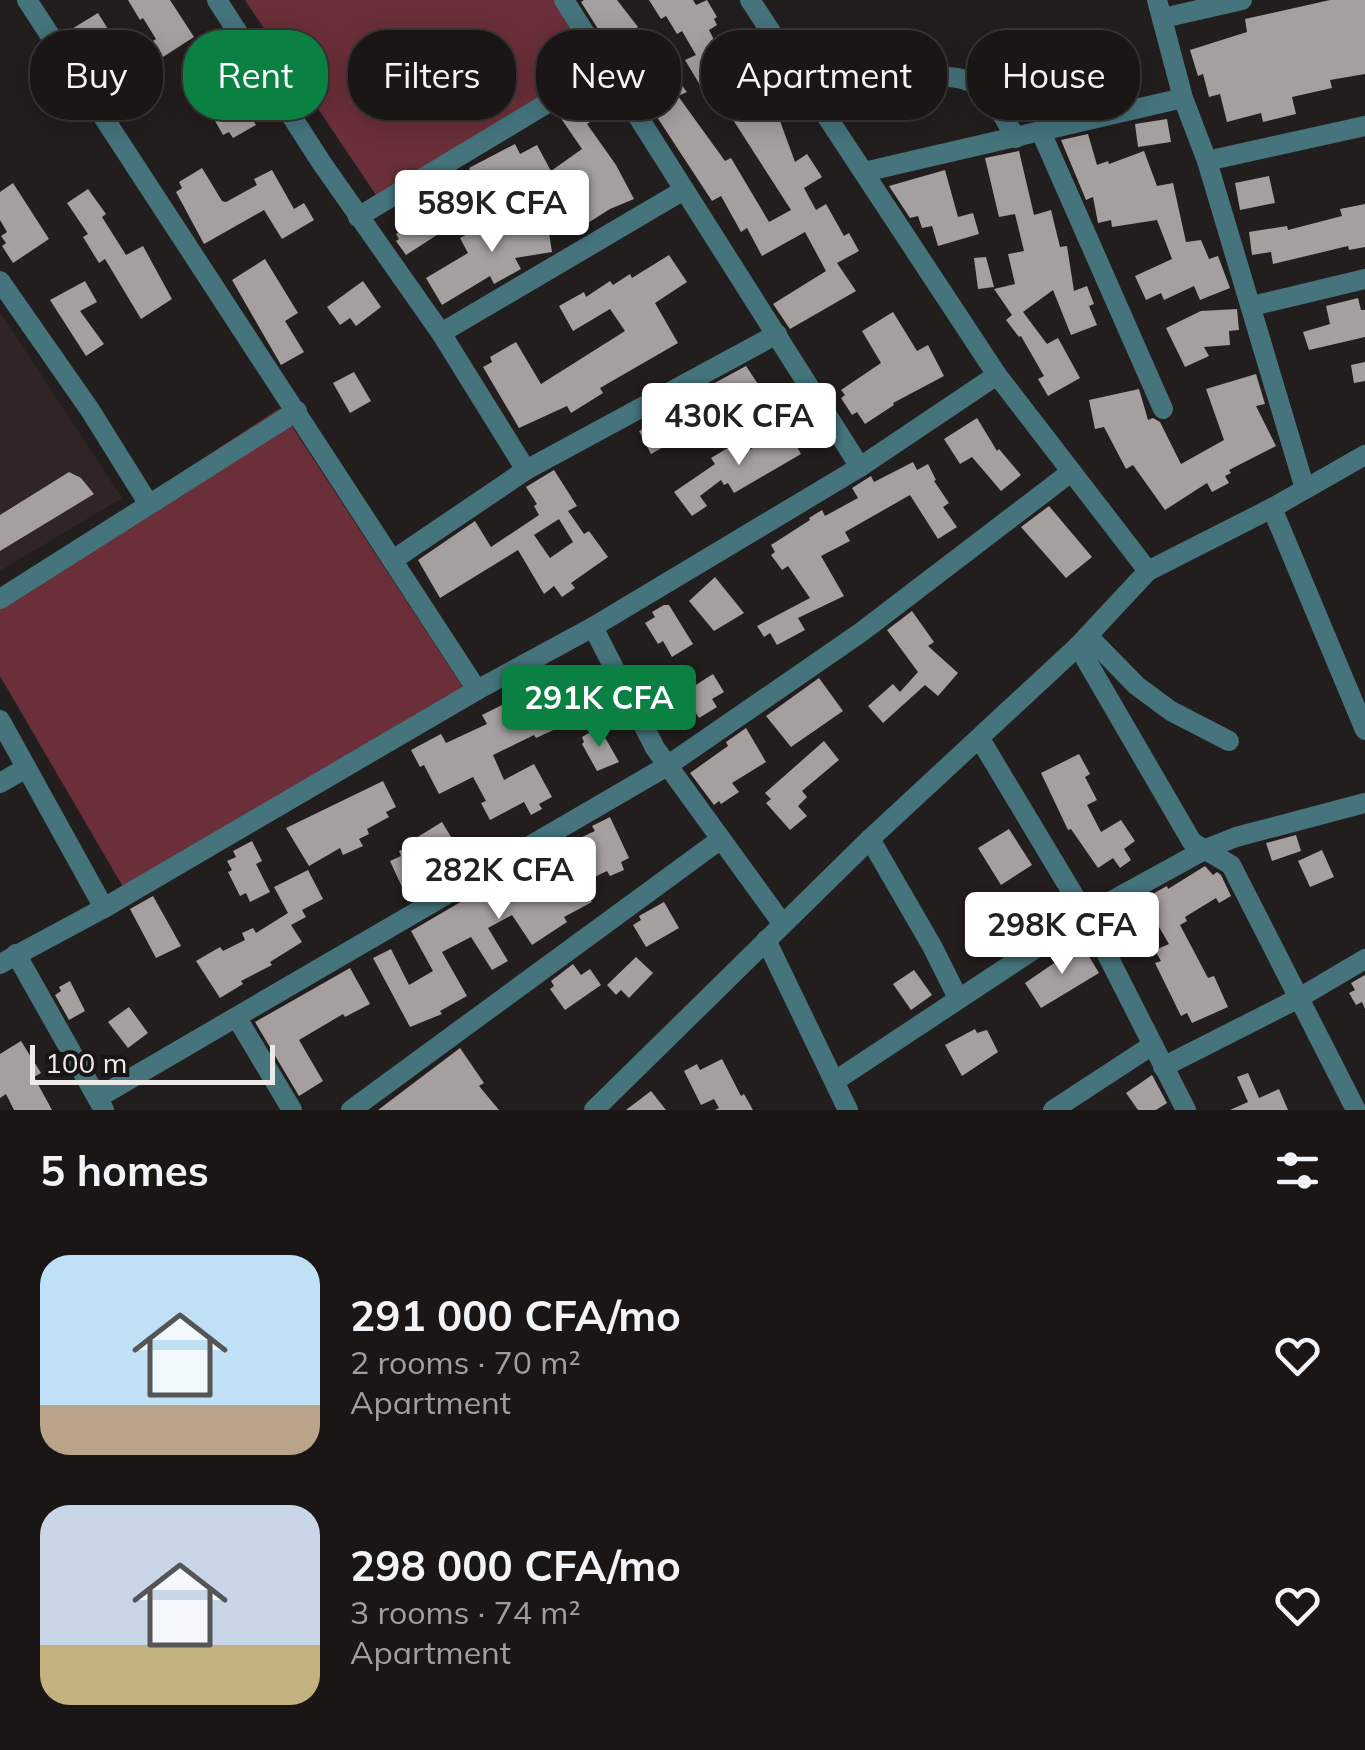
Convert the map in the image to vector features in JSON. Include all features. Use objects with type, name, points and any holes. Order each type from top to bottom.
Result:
[{"type":"street","points":[[27,0],[477,690]]},
{"type":"street","points":[[217,0],[358,216],[442,333],[526,470]]},
{"type":"street","points":[[564,0],[583,30]]},
{"type":"street","points":[[750,0],[770,30]]},
{"type":"street","points":[[1242,0],[1160,9],[1183,98],[1207,161],[1305,489]]},
{"type":"street","points":[[947,78],[976,84],[994,102],[1016,138]]},
{"type":"street","points":[[864,172],[1183,98]]},
{"type":"street","points":[[358,216],[536,110]]},
{"type":"street","points":[[639,120],[860,466]]},
{"type":"street","points":[[829,120],[996,375],[1148,571]]},
{"type":"street","points":[[1207,161],[1365,126]]},
{"type":"street","points":[[1040,132],[1163,409]]},
{"type":"street","points":[[442,333],[684,190]]},
{"type":"street","points":[[1252,306],[1365,279]]},
{"type":"street","points":[[0,281],[90,410],[148,502]]},
{"type":"street","points":[[392,560],[526,470],[777,334]]},
{"type":"street","points":[[996,375],[860,466],[594,627],[8,959],[102,1104],[237,1018],[667,766],[860,632],[1072,472]]},
{"type":"street","points":[[0,599],[297,410]]},
{"type":"street","points":[[596,1109],[782,923],[1083,641],[1148,571],[1365,455]]},
{"type":"street","points":[[1272,508],[1364,725]]},
{"type":"street","points":[[594,627],[654,748],[782,923]]},
{"type":"street","points":[[1083,641],[1171,711],[1229,742]]},
{"type":"street","points":[[1083,641],[1192,842],[1231,866],[1356,1110]]},
{"type":"street","points":[[0,720],[104,908]]},
{"type":"street","points":[[980,739],[1086,915],[1186,1110]]},
{"type":"street","points":[[0,782],[26,768]]},
{"type":"street","points":[[835,1081],[1086,915],[1206,850],[1236,838],[1365,803]]},
{"type":"street","points":[[351,1110],[721,839]]},
{"type":"street","points":[[870,839],[958,998]]},
{"type":"street","points":[[766,940],[848,1110]]},
{"type":"street","points":[[1163,1067],[1365,960]]},
{"type":"street","points":[[237,1018],[292,1110]]},
{"type":"street","points":[[1053,1110],[1150,1046]]},
{"type":"shaded area","points":[[245,0],[559,0],[577,30],[536,30],[536,112],[382,204],[326,120],[328,30],[265,30]]},
{"type":"shaded area","points":[[0,312],[122,498],[0,571]]},
{"type":"shaded area","points":[[280,408],[464,689],[126,892],[0,676],[0,592]]},
{"type":"building","points":[[128,0],[170,0],[189,30],[183,30],[183,44],[163,57],[163,30],[150,30],[143,18],[140,20]]},
{"type":"building","points":[[617,0],[638,27],[599,30],[581,2]]},
{"type":"building","points":[[649,0],[693,0],[696,5],[707,0],[717,25],[701,30],[701,84],[685,60],[696,55],[682,31],[675,30],[666,16],[661,19]]},
{"type":"building","points":[[1330,0],[1365,0],[1365,74],[1330,80],[1332,88],[1292,97],[1296,114],[1263,122],[1261,113],[1227,122],[1220,94],[1209,97],[1203,74],[1198,76],[1190,50],[1247,32],[1245,19]]},
{"type":"building","points":[[98,13],[109,30],[70,30]]},
{"type":"building","points":[[681,100],[725,161],[731,158],[769,222],[791,210],[733,120],[779,120],[795,162],[807,154],[822,177],[804,188],[816,210],[826,204],[844,236],[849,233],[859,251],[837,263],[856,291],[790,329],[773,304],[826,271],[805,232],[762,256],[747,228],[741,232],[721,196],[712,201],[659,120],[681,120]]},
{"type":"building","points":[[1167,119],[1171,142],[1138,147],[1135,124]]},
{"type":"building","points":[[215,120],[253,120],[256,125],[233,138],[229,132],[223,135]]},
{"type":"building","points":[[562,120],[593,120],[587,124],[634,199],[572,233],[540,182],[541,186],[491,210],[469,168],[515,144],[520,154],[537,145],[551,171],[582,149]]},
{"type":"building","points":[[1088,134],[1097,165],[1144,151],[1157,186],[1173,183],[1186,242],[1201,240],[1209,259],[1218,256],[1230,288],[1200,300],[1194,286],[1164,300],[1161,293],[1146,300],[1135,276],[1172,259],[1157,220],[1112,227],[1111,220],[1098,223],[1093,197],[1086,200],[1061,140]]},
{"type":"building","points":[[1019,151],[1034,215],[1051,210],[1060,247],[1067,246],[1074,291],[1087,286],[1094,304],[1089,306],[1097,325],[1071,335],[1053,290],[1023,312],[1047,344],[1058,338],[1080,378],[1048,396],[1038,379],[1044,376],[1021,336],[1006,320],[1012,315],[994,289],[1015,284],[1008,254],[1024,251],[1015,214],[999,217],[985,158]]},
{"type":"building","points":[[202,168],[226,202],[257,185],[254,179],[272,170],[294,209],[304,203],[314,220],[282,239],[264,210],[204,244],[176,192],[182,188],[179,182]]},
{"type":"building","points":[[945,170],[958,217],[973,213],[979,234],[938,246],[932,226],[922,228],[918,216],[910,218],[889,186]]},
{"type":"building","points":[[1269,176],[1275,203],[1240,210],[1235,183]]},
{"type":"building","points":[[13,183],[49,239],[13,263],[2,246],[6,243],[1,236],[7,232],[0,220],[0,192]]},
{"type":"building","points":[[88,189],[106,214],[102,217],[126,255],[143,246],[172,299],[141,319],[105,259],[99,263],[83,237],[88,234],[67,203]]},
{"type":"building","points":[[1365,204],[1365,247],[1349,250],[1348,246],[1273,264],[1271,252],[1252,255],[1249,232],[1287,226],[1288,230],[1342,216],[1340,209]]},
{"type":"building","points":[[546,214],[552,252],[515,258],[521,269],[494,284],[490,276],[442,305],[426,278],[468,253],[460,238],[484,225]]},
{"type":"building","points":[[423,215],[437,235],[406,255],[396,241],[396,234]]},
{"type":"building","points":[[669,255],[687,282],[655,303],[678,343],[600,388],[603,393],[571,413],[567,406],[519,428],[483,367],[492,362],[490,357],[516,342],[541,384],[625,331],[610,309],[573,331],[559,306],[584,292],[586,297],[610,281],[613,285],[630,274],[632,278]]},
{"type":"building","points":[[986,257],[994,287],[978,289],[974,258]]},
{"type":"building","points":[[265,259],[298,313],[285,321],[304,352],[281,365],[232,280]]},
{"type":"building","points":[[85,281],[97,302],[80,311],[104,344],[86,356],[50,300]]},
{"type":"building","points":[[363,281],[381,307],[356,326],[350,318],[340,325],[327,307]]},
{"type":"building","points":[[1358,298],[1361,310],[1365,310],[1365,337],[1309,350],[1303,332],[1330,324],[1326,306]]},
{"type":"building","points":[[1237,309],[1239,330],[1229,331],[1230,345],[1204,347],[1209,356],[1185,367],[1166,328],[1201,311]]},
{"type":"building","points":[[893,312],[917,351],[928,345],[944,376],[893,403],[865,424],[857,412],[852,415],[841,398],[845,395],[841,390],[881,363],[862,331]]},
{"type":"building","points":[[1365,362],[1365,381],[1354,383],[1351,365]]},
{"type":"building","points":[[746,366],[758,384],[753,388],[760,398],[697,437],[692,431],[651,454],[639,431],[672,416],[711,385]]},
{"type":"building","points":[[354,372],[371,401],[350,413],[333,383]]},
{"type":"building","points":[[1256,374],[1265,404],[1256,406],[1276,446],[1229,470],[1231,473],[1225,476],[1229,483],[1212,492],[1207,483],[1165,510],[1133,465],[1126,469],[1104,427],[1095,429],[1089,400],[1139,389],[1148,420],[1160,422],[1181,464],[1224,440],[1206,389]]},
{"type":"building","points":[[977,418],[997,451],[1021,475],[1001,491],[972,457],[960,464],[944,439]]},
{"type":"building","points":[[786,428],[801,454],[734,493],[721,480],[700,496],[707,506],[692,516],[674,492],[715,464],[711,458],[741,440],[748,451]]},
{"type":"building","points":[[913,462],[917,470],[928,464],[949,503],[943,507],[957,527],[938,539],[910,495],[845,532],[850,541],[821,556],[844,596],[798,618],[805,630],[777,645],[770,633],[764,637],[757,626],[810,598],[788,566],[782,570],[771,555],[775,552],[771,545],[822,510],[825,516],[858,498],[852,488],[871,476],[874,482]]},
{"type":"building","points":[[554,470],[577,506],[568,511],[584,534],[589,531],[608,557],[571,583],[575,588],[562,597],[554,586],[544,594],[518,550],[440,598],[418,560],[475,521],[491,547],[539,515],[526,487]],"holes":[[[559,519],[573,542],[550,558],[534,535]]]},
{"type":"building","points":[[69,472],[81,478],[94,494],[0,551],[0,515]]},
{"type":"building","points":[[1049,506],[1092,557],[1066,578],[1021,527]]},
{"type":"building","points":[[715,577],[744,613],[714,631],[689,601]]},
{"type":"building","points":[[669,605],[693,644],[672,657],[645,623],[655,617],[652,612]]},
{"type":"building","points":[[912,611],[934,642],[928,646],[958,673],[938,696],[925,685],[883,723],[868,706],[893,684],[900,692],[918,672],[887,630]]},
{"type":"building","points":[[713,674],[724,692],[712,699],[717,707],[699,718],[683,693]]},
{"type":"building","points":[[819,678],[843,711],[791,747],[766,716]]},
{"type":"building","points":[[665,681],[679,706],[655,719],[642,693]]},
{"type":"building","points":[[546,693],[562,726],[493,755],[504,780],[534,764],[552,797],[539,804],[542,809],[531,815],[524,802],[490,820],[481,803],[486,801],[473,777],[439,794],[411,750],[441,734],[446,743],[487,724],[482,715],[502,705],[506,713]]},
{"type":"building","points":[[599,727],[619,762],[597,771],[582,737]]},
{"type":"building","points":[[746,728],[766,762],[732,783],[739,792],[714,805],[690,773]]},
{"type":"building","points":[[824,741],[839,760],[802,791],[807,797],[798,806],[807,816],[790,830],[766,803],[771,799],[765,793]]},
{"type":"building","points":[[1079,754],[1097,800],[1087,805],[1101,832],[1121,820],[1135,841],[1124,849],[1131,860],[1120,868],[1113,858],[1098,868],[1068,830],[1041,773]]},
{"type":"building","points":[[383,781],[396,807],[386,812],[389,817],[367,829],[369,834],[359,839],[363,846],[343,855],[340,848],[309,866],[286,828]]},
{"type":"building","points":[[610,817],[629,858],[621,862],[624,870],[610,876],[607,871],[582,883],[592,902],[564,917],[567,922],[532,945],[512,915],[488,928],[508,961],[492,970],[471,937],[442,952],[467,996],[440,1011],[442,1014],[410,1027],[373,958],[391,949],[409,985],[433,971],[411,931],[532,860],[543,881],[590,856],[582,837],[595,831],[592,826]]},
{"type":"building","points":[[442,822],[462,855],[427,876],[430,881],[414,888],[411,883],[402,887],[390,861]]},
{"type":"building","points":[[1009,829],[1032,865],[1001,885],[978,848]]},
{"type":"building","points":[[1296,835],[1301,851],[1272,861],[1266,843]]},
{"type":"building","points":[[252,841],[262,861],[256,864],[270,892],[250,902],[246,893],[240,896],[227,861],[236,857],[233,851]]},
{"type":"building","points":[[1322,850],[1334,877],[1310,887],[1298,861]]},
{"type":"building","points":[[1205,866],[1213,875],[1221,875],[1231,896],[1219,903],[1216,898],[1185,917],[1187,921],[1180,925],[1208,978],[1214,976],[1228,1007],[1192,1023],[1187,1013],[1181,1016],[1155,963],[1161,961],[1155,950],[1169,944],[1150,912],[1154,909],[1147,897]]},
{"type":"building","points":[[308,870],[323,899],[302,910],[306,917],[291,925],[302,942],[220,998],[196,961],[220,947],[223,951],[245,940],[242,933],[253,928],[256,933],[288,913],[274,887]]},
{"type":"building","points":[[153,896],[181,946],[156,958],[130,909]]},
{"type":"building","points":[[664,902],[679,928],[646,947],[633,925],[641,920],[639,916]]},
{"type":"building","points":[[1084,948],[1099,973],[1041,1008],[1025,983]]},
{"type":"building","points":[[636,957],[653,973],[629,998],[621,990],[616,995],[607,985]]},
{"type":"building","points":[[573,964],[581,975],[590,969],[601,985],[565,1010],[550,989],[554,986],[551,981]]},
{"type":"building","points":[[350,968],[370,1004],[345,1017],[343,1014],[299,1040],[323,1081],[299,1096],[255,1022]]},
{"type":"building","points":[[914,970],[932,995],[911,1010],[893,984]]},
{"type":"building","points":[[1365,975],[1365,1009],[1362,1002],[1356,1005],[1349,993],[1355,990],[1351,983]]},
{"type":"building","points":[[70,981],[85,1011],[69,1020],[55,995],[61,991],[59,987]]},
{"type":"building","points":[[129,1007],[148,1033],[128,1048],[108,1022]]},
{"type":"building","points":[[975,1029],[977,1033],[987,1030],[998,1052],[962,1076],[945,1045]]},
{"type":"building","points":[[21,1041],[41,1073],[34,1077],[52,1110],[14,1110],[6,1094],[0,1098],[0,1054]]},
{"type":"building","points":[[460,1048],[484,1083],[479,1086],[499,1110],[378,1110]]},
{"type":"building","points":[[722,1059],[753,1110],[715,1110],[719,1108],[714,1099],[701,1105],[684,1071],[697,1064],[700,1070]]},
{"type":"building","points":[[1248,1073],[1259,1098],[1279,1089],[1288,1110],[1230,1110],[1248,1102],[1237,1077]]},
{"type":"building","points":[[1152,1075],[1167,1103],[1156,1110],[1138,1110],[1126,1093]]},
{"type":"building","points":[[651,1091],[666,1110],[626,1110]]}]
